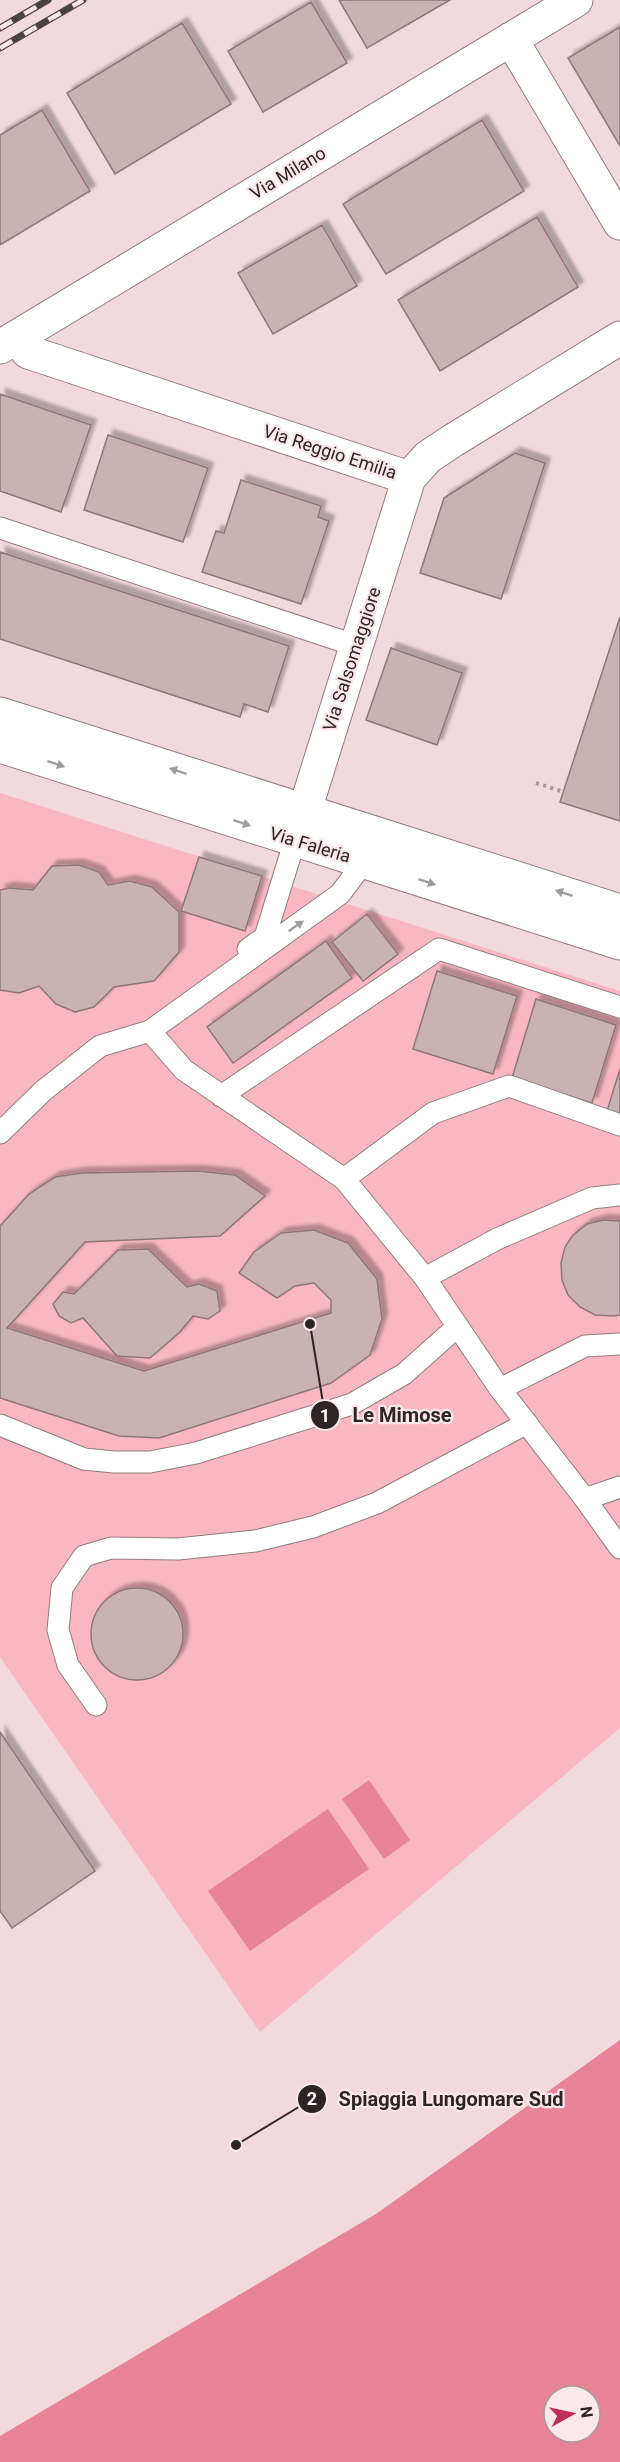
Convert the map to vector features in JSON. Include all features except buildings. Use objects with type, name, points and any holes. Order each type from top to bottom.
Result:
[{"type":"street","name":"Via Milano","points":[[8,342],[576,0]]},
{"type":"street","points":[[511,39],[620,223]]},
{"type":"street","name":"Via Reggio Emilia","points":[[8,342],[28,352],[409,478],[428,458],[452,441],[620,338]]},
{"type":"street","name":"Via Salsomaggiore","points":[[300,825],[409,478]]},
{"type":"street","name":"Via Faleria","points":[[0,714],[300,825],[365,846],[620,943]]},
{"type":"street","name":"Via Faleria","points":[[0,746],[300,825]]},
{"type":"street","name":"Via Faleria","points":[[365,846],[620,911]]},
{"type":"lane","points":[[0,528],[357,646]]},
{"type":"lane","points":[[215,985],[221,968],[265,937],[300,825]]},
{"type":"lane","points":[[0,1133],[43,1091],[100,1046],[150,1031],[340,894],[365,846]]},
{"type":"lane","points":[[221,1096],[439,949],[620,1007]]},
{"type":"lane","points":[[150,1031],[184,1070],[344,1179],[425,1278],[500,1389],[620,1548]]},
{"type":"lane","points":[[344,1179],[433,1113],[509,1086],[620,1125]]},
{"type":"lane","points":[[425,1278],[497,1239],[592,1198],[620,1195]]},
{"type":"lane","points":[[0,1425],[84,1459],[150,1462],[195,1453],[352,1404],[404,1374],[458,1326]]},
{"type":"lane","points":[[500,1389],[585,1346],[620,1344]]},
{"type":"lane","points":[[96,1705],[68,1665],[58,1630],[62,1588],[84,1556],[111,1548],[178,1549],[255,1541],[313,1527],[377,1503],[527,1423]]},
{"type":"lane","points":[[585,1499],[620,1487]]},
{"type":"path","points":[[536,783],[564,792]]},
{"type":"shaded area","points":[[0,793],[620,991],[620,1728],[260,2032],[0,1657]]},
{"type":"shaded area","points":[[369,1780],[410,1840],[384,1859],[342,1799]]},
{"type":"shaded area","points":[[328,1809],[369,1869],[250,1951],[208,1891]]},
{"type":"shaded area","points":[[620,2040],[620,2462],[0,2462],[0,2436],[376,2214]]},
{"type":"railway","points":[[0,28],[48,0]]},
{"type":"railway","points":[[0,48],[83,0]]},
{"type":"place","name":"Le Mimose","points":[[310,1324]]},
{"type":"place","name":"Spiaggia Lungomare Sud","points":[[236,2145]]}]
